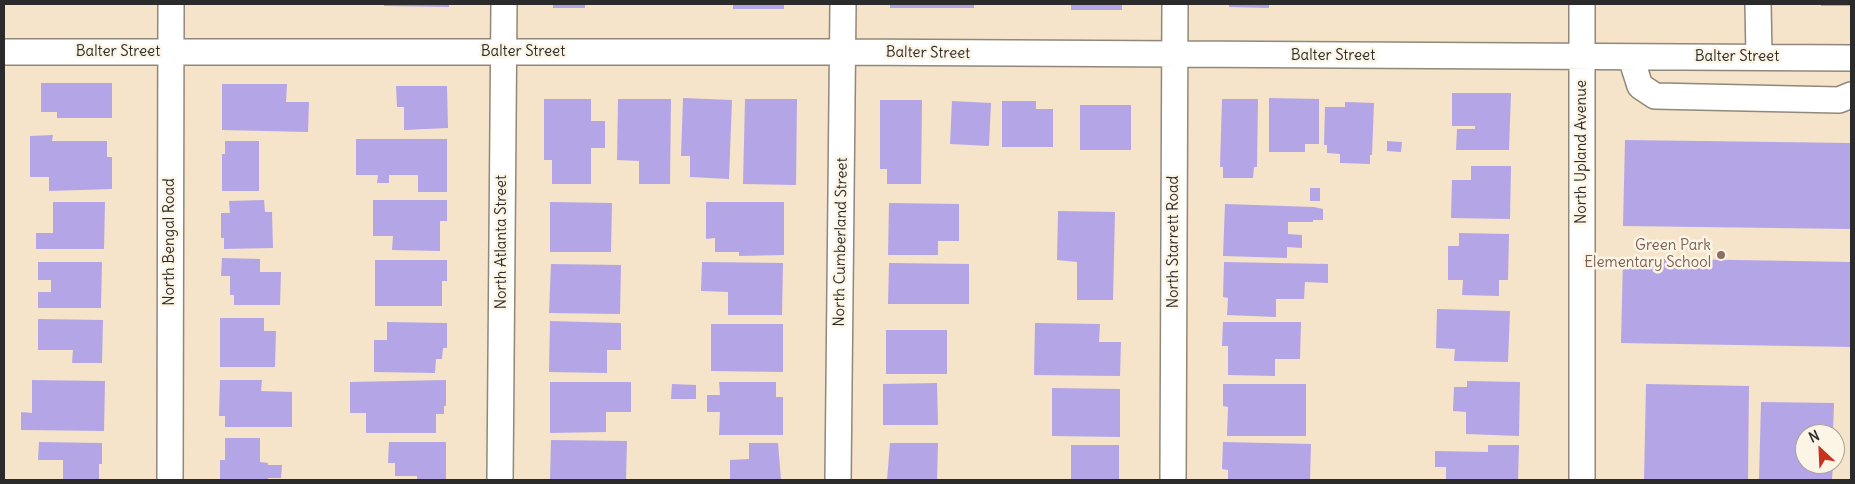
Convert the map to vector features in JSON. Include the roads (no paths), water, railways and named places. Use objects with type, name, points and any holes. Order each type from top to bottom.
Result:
[{"type":"street","name":"North Bengal Road","points":[[170,480],[171,4]]},
{"type":"street","name":"North Atlanta Street","points":[[500,480],[504,4]]},
{"type":"street","name":"North Cumberland Street","points":[[838,480],[843,4]]},
{"type":"street","name":"North Starrett Road","points":[[1173,480],[1175,4]]},
{"type":"street","name":"North Upland Avenue","points":[[1582,4],[1582,480]]},
{"type":"street","points":[[1758,4],[1759,56]]},
{"type":"street","name":"Balter Street","points":[[4,52],[843,52],[1851,58]]},
{"type":"street","points":[[1631,58],[1640,86],[1654,96],[1839,100],[1851,95]]},
{"type":"place","name":"Green Park Elementary School","points":[[1721,255]]}]
